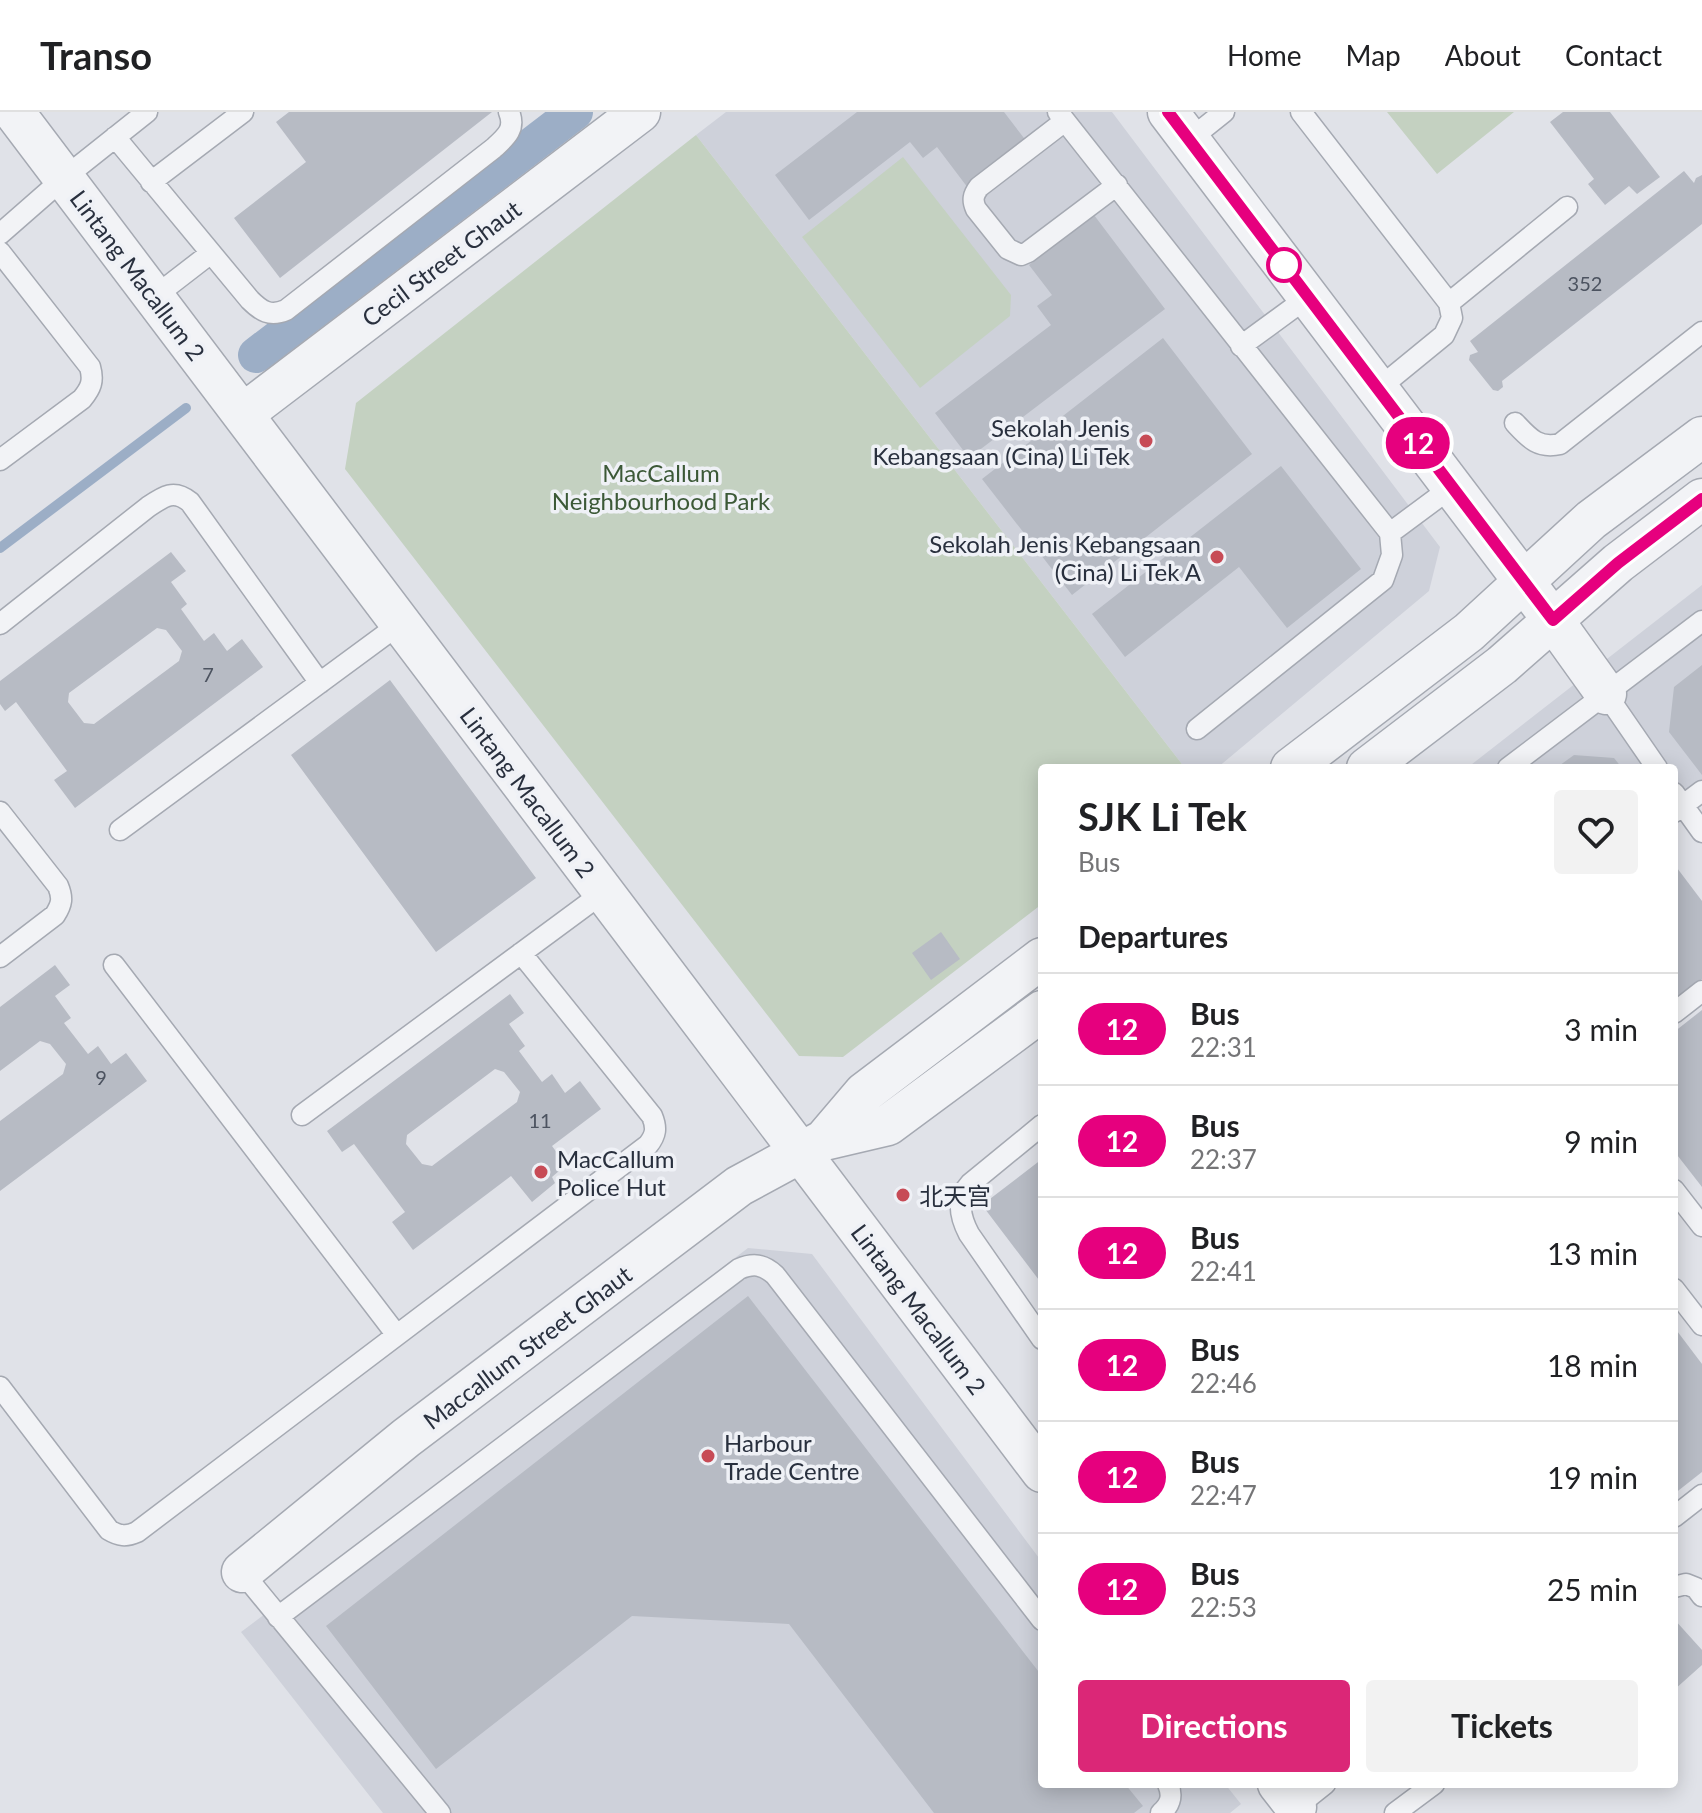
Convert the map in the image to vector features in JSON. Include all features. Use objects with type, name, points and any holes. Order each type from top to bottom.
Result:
[{"type":"street","name":"Lintang Macallum 2","points":[[14,112],[604,892],[813,1147],[1038,1463]]},
{"type":"street","name":"Cecil Street Ghaut","points":[[243,414],[640,112]]},
{"type":"street","points":[[1179,126],[1606,694]]},
{"type":"street","points":[[1296,764],[1469,632],[1591,520],[1702,437]]},
{"type":"street","points":[[1372,764],[1502,665],[1618,563],[1702,499]]},
{"type":"street","name":"Maccallum Street Ghaut","points":[[813,1147],[864,1093],[1038,961]]},
{"type":"street","name":"Maccallum Street Ghaut","points":[[242,1572],[406,1438],[739,1186],[813,1147],[888,1125],[1038,1014]]},
{"type":"lane","points":[[0,234],[147,112]]},
{"type":"lane","points":[[151,182],[243,112]]},
{"type":"lane","points":[[115,137],[259,309],[267,314],[277,314],[494,148],[511,130],[509,112]]},
{"type":"lane","points":[[1179,126],[1224,112]]},
{"type":"lane","points":[[1301,112],[1449,303],[1452,318],[1444,335],[1378,389]]},
{"type":"lane","points":[[1117,185],[1021,255],[1008,249],[976,209],[974,194],[1061,116],[1117,185],[1390,533],[1392,555],[1383,580],[1197,729]]},
{"type":"lane","points":[[1449,303],[1567,207]]},
{"type":"lane","points":[[0,252],[90,367],[93,377],[90,389],[82,399],[0,460]]},
{"type":"lane","points":[[154,297],[211,253]]},
{"type":"lane","points":[[1241,346],[1308,297]]},
{"type":"lane","points":[[1515,423],[1532,442],[1547,447],[1560,444],[1702,332]]},
{"type":"lane","points":[[1390,533],[1452,487]]},
{"type":"lane","points":[[0,624],[148,507],[172,494],[182,495],[320,683]]},
{"type":"lane","points":[[1513,764],[1702,621]]},
{"type":"lane","points":[[120,830],[401,623]]},
{"type":"lane","points":[[1606,694],[1654,764]]},
{"type":"lane","points":[[1678,803],[1702,791]]},
{"type":"lane","points":[[1678,804],[1702,832]]},
{"type":"lane","points":[[0,812],[58,886],[62,896],[61,906],[55,915],[0,957]]},
{"type":"lane","points":[[302,1115],[604,892]]},
{"type":"lane","points":[[0,1387],[109,1530],[127,1536],[137,1532],[648,1145],[655,1136],[656,1126],[652,1116],[521,953]]},
{"type":"lane","points":[[114,965],[396,1334]]},
{"type":"lane","points":[[1678,1010],[1702,991]]},
{"type":"lane","points":[[1038,1128],[970,1184],[963,1191],[961,1203],[961,1218],[969,1234],[1038,1333]]},
{"type":"lane","points":[[1678,1195],[1702,1226]]},
{"type":"lane","points":[[278,1617],[748,1265],[758,1265],[775,1275],[1038,1615]]},
{"type":"lane","points":[[1678,1294],[1702,1325]]},
{"type":"lane","points":[[1678,1514],[1702,1495]]},
{"type":"lane","points":[[242,1572],[440,1813]]},
{"type":"lane","points":[[1678,1586],[1686,1584],[1696,1588],[1702,1596]]},
{"type":"lane","points":[[1161,1813],[1170,1803],[1170,1788]]},
{"type":"lane","points":[[1395,1813],[1429,1788]]},
{"type":"shaded area","name":"Sekolah Jenis Kebangsaan (Cina) Li Tek","points":[[726,112],[1112,112],[1440,547],[1429,591],[1222,764],[1182,764],[696,135]]},
{"type":"shaded area","points":[[1702,585],[1702,800],[1678,818],[1678,764],[1472,764]]},
{"type":"shaded area","points":[[748,1248],[812,1254],[1038,1557],[1038,1788],[1228,1788],[1241,1804],[1230,1813],[383,1813],[241,1632]]},
{"type":"green space","points":[[1387,112],[1514,112],[1437,174]]},
{"type":"green space","name":"MacCallum Neighbourhood Park","points":[[696,135],[1182,764],[1038,764],[1038,907],[843,1057],[799,1056],[345,469],[356,403]]},
{"type":"green space","points":[[903,157],[1011,295],[1010,316],[920,388],[802,237]]},
{"type":"building","points":[[289,112],[492,112],[280,278],[234,218],[306,162],[276,122]]},
{"type":"building","points":[[857,112],[1004,112],[1027,142],[968,188],[937,147],[923,158],[910,142],[809,220],[775,175]]},
{"type":"building","points":[[1563,112],[1610,112],[1660,177],[1637,194],[1629,186],[1605,205],[1588,184],[1594,179],[1550,122]]},
{"type":"building","points":[[1684,171],[1694,183],[1702,175],[1702,224],[1502,381],[1503,387],[1498,391],[1493,390],[1469,360],[1470,355],[1478,352],[1470,341]]},
{"type":"building","points":[[1094,215],[1165,309],[969,458],[935,413],[1051,325],[1037,306],[1052,295],[1029,265]]},
{"type":"building","points":[[1163,338],[1252,454],[1072,595],[982,479]]},
{"type":"building","points":[[1281,466],[1361,569],[1287,628],[1239,567],[1125,657],[1092,614]]},
{"type":"building","points":[[171,552],[186,571],[171,582],[187,604],[181,609],[204,641],[214,633],[227,651],[242,639],[263,667],[75,808],[54,780],[67,771],[16,702],[5,711],[0,704],[0,681]],"holes":[[[157,628],[166,630],[182,651],[179,661],[94,724],[84,723],[68,702],[69,693]]]},
{"type":"building","points":[[1702,665],[1702,775],[1669,732],[1674,687]]},
{"type":"building","points":[[390,680],[536,878],[436,952],[291,755]]},
{"type":"building","points":[[1574,755],[1614,758],[1619,764],[1562,764]]},
{"type":"building","points":[[1678,869],[1702,901],[1702,979],[1678,998]]},
{"type":"building","points":[[941,932],[960,959],[931,980],[912,953]]},
{"type":"building","points":[[55,965],[70,985],[55,996],[71,1018],[64,1023],[88,1054],[98,1046],[111,1064],[126,1053],[147,1081],[0,1191],[0,1121],[63,1074],[66,1064],[50,1044],[40,1041],[0,1071],[0,1007]]},
{"type":"building","points":[[510,994],[524,1013],[509,1024],[525,1046],[519,1051],[542,1082],[552,1074],[565,1093],[580,1081],[601,1109],[552,1146],[566,1165],[552,1177],[555,1183],[532,1202],[511,1176],[413,1250],[392,1222],[405,1212],[354,1144],[342,1152],[327,1131]],"holes":[[[495,1069],[504,1072],[520,1092],[517,1102],[432,1166],[422,1164],[406,1144],[407,1135]]]},
{"type":"building","points":[[1702,1010],[1702,1187],[1678,1156],[1678,1029]]},
{"type":"building","points":[[1038,1162],[1038,1279],[982,1205]]},
{"type":"building","name":"Harbour Trade Centre","points":[[748,1296],[1038,1671],[1038,1788],[1128,1788],[1143,1806],[1134,1813],[934,1813],[789,1624],[632,1616],[436,1769],[326,1626]]},
{"type":"building","points":[[1678,1332],[1702,1364],[1702,1472],[1678,1491]]},
{"type":"building","points":[[1678,1623],[1702,1650],[1702,1665],[1678,1686]]},
{"type":"waterway","points":[[256,355],[575,112]]},
{"type":"waterway","points":[[0,548],[186,408]]},
{"type":"bus line","name":"12","points":[[1168,112],[1553,620],[1618,563],[1702,499]]},
{"type":"place","name":"Sekolah Jenis Kebangsaan (Cina) Li Tek","points":[[1146,441]]},
{"type":"place","name":"Sekolah Jenis Kebangsaan (Cina) Li Tek A","points":[[1217,557]]},
{"type":"place","name":"MacCallum Police Hut","points":[[541,1172]]},
{"type":"place","name":"北天宫","points":[[903,1195]]},
{"type":"place","name":"Harbour Trade Centre","points":[[708,1456]]}]
